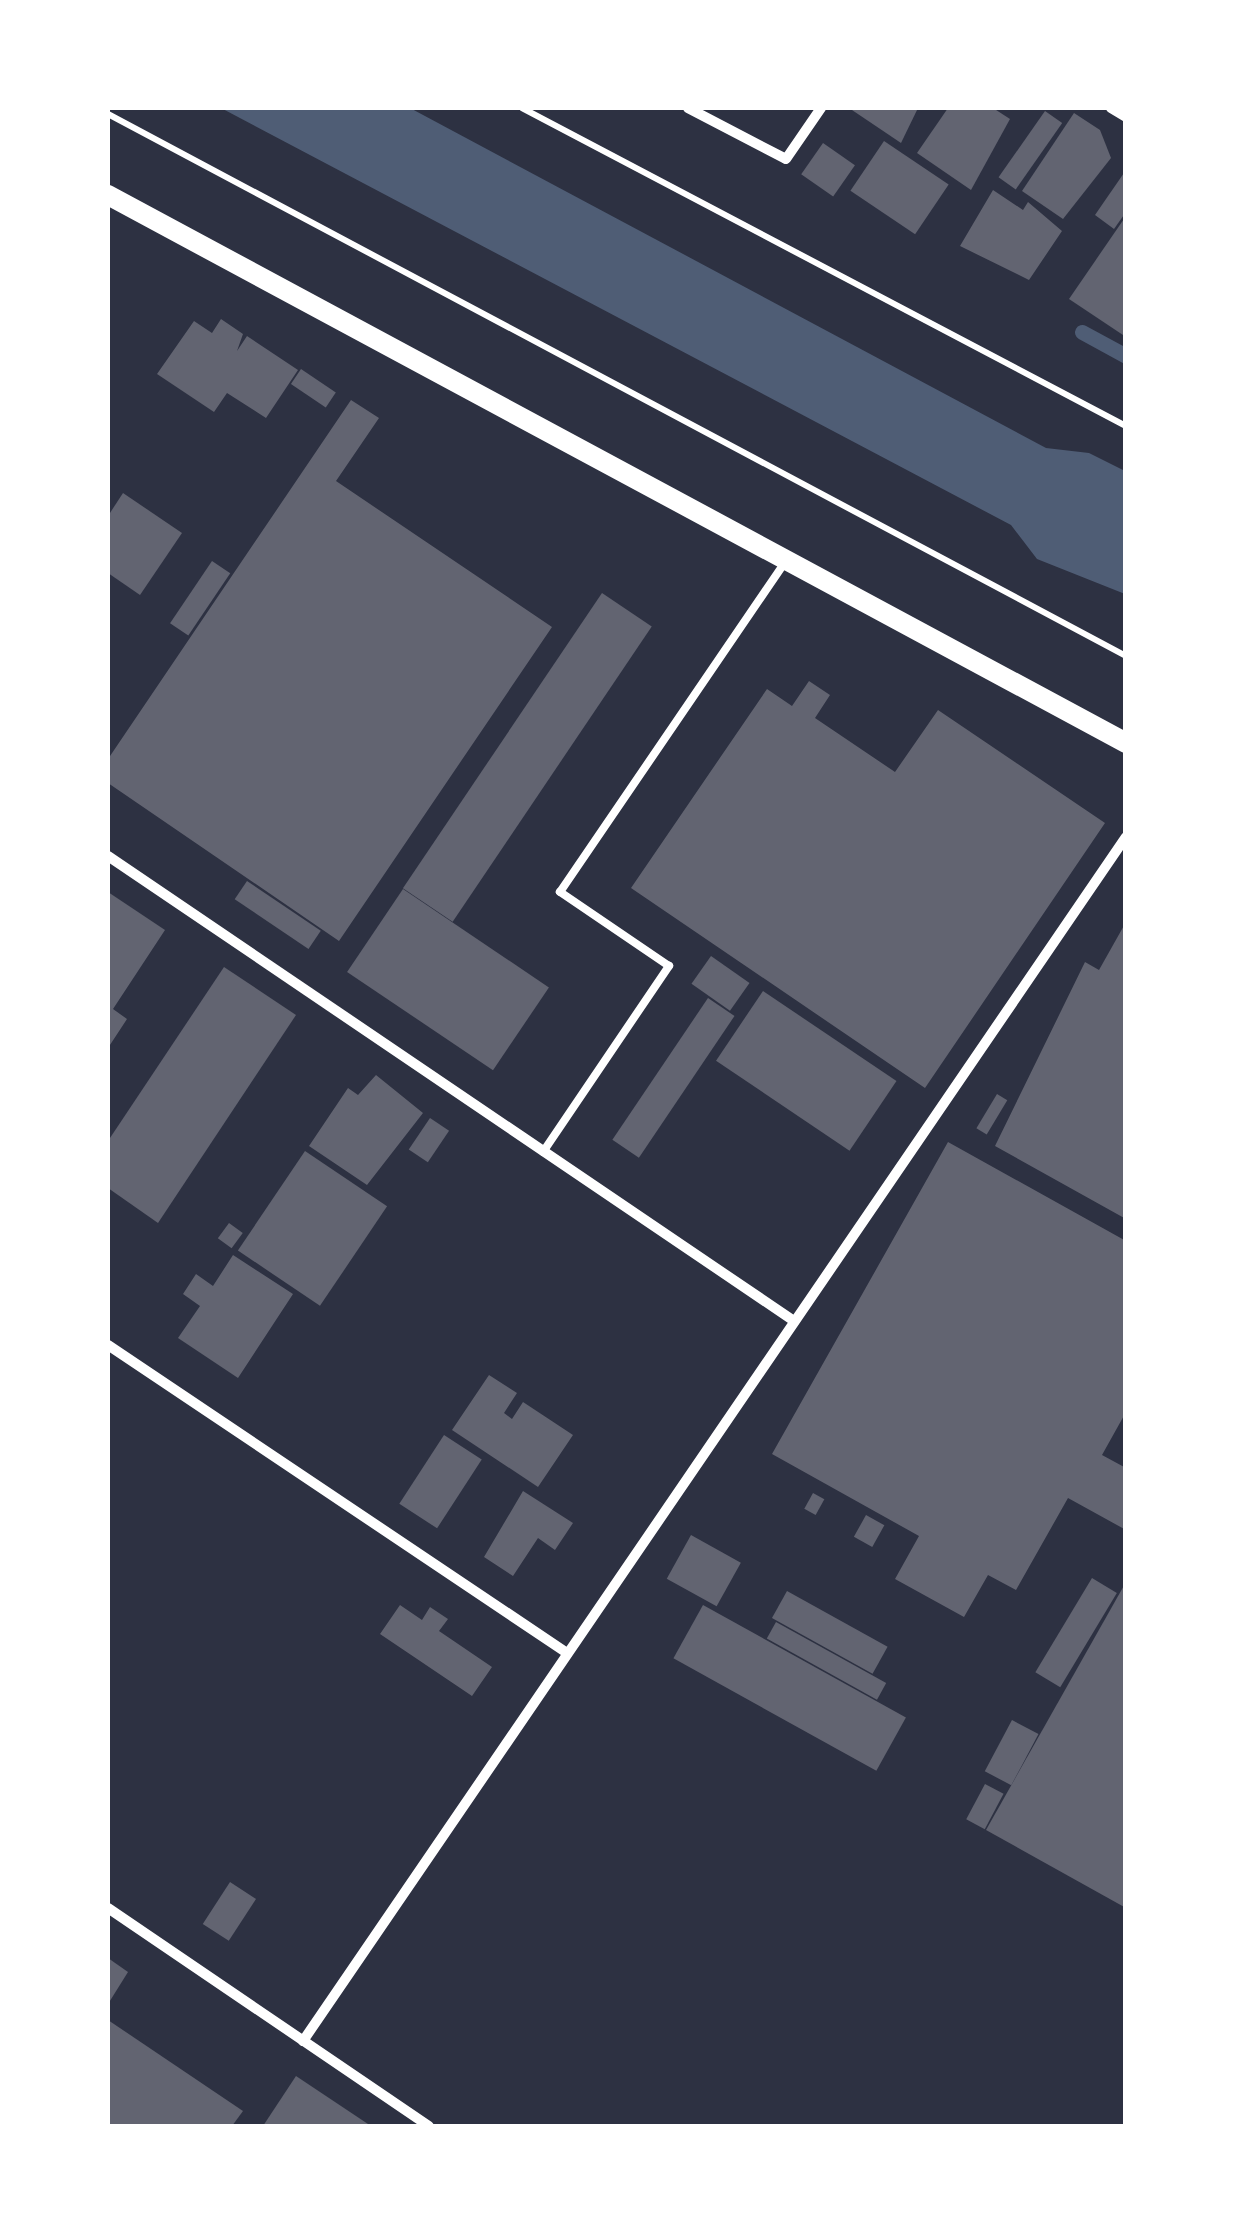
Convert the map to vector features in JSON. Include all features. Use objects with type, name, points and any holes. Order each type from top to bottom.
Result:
[{"type":"main road","points":[[108,196],[1126,743]]},
{"type":"street","points":[[688,108],[786,159],[821,108]]},
{"type":"street","points":[[1111,108],[1126,118]]},
{"type":"street","points":[[303,2041],[1126,838]]},
{"type":"street","points":[[108,856],[794,1321]]},
{"type":"street","points":[[108,1345],[567,1653]]},
{"type":"street","points":[[108,1908],[428,2126]]},
{"type":"lane","points":[[543,1152],[668,966],[560,892],[786,560]]},
{"type":"path","points":[[522,108],[1126,426]]},
{"type":"path","points":[[108,114],[1126,656]]},
{"type":"water","points":[[221,108],[410,108],[1046,448],[1089,453],[1125,471],[1125,594],[1037,559],[1011,525]]},
{"type":"building","points":[[849,108],[918,108],[901,143]]},
{"type":"building","points":[[948,108],[993,108],[1010,119],[971,190],[917,153]]},
{"type":"building","points":[[1045,111],[1062,123],[1016,189],[999,177]]},
{"type":"building","points":[[1074,113],[1100,130],[1111,158],[1063,219],[1022,191]]},
{"type":"building","points":[[884,141],[949,185],[915,234],[850,191]]},
{"type":"building","points":[[823,143],[855,165],[833,196],[801,174]]},
{"type":"building","points":[[1126,170],[1126,212],[1114,229],[1095,215]]},
{"type":"building","points":[[993,190],[1023,210],[1028,202],[1062,231],[1029,280],[960,246]]},
{"type":"building","points":[[1126,216],[1126,337],[1069,299]]},
{"type":"building","points":[[221,319],[243,334],[237,351],[247,336],[298,370],[266,418],[227,393],[214,412],[157,374],[194,321],[212,333]]},
{"type":"building","points":[[301,369],[336,392],[326,407],[291,384]]},
{"type":"building","points":[[351,400],[379,418],[336,481],[552,627],[339,941],[108,783],[108,759]]},
{"type":"building","points":[[123,493],[182,533],[140,595],[108,573],[108,516]]},
{"type":"building","points":[[212,561],[230,573],[188,635],[170,623]]},
{"type":"building","points":[[602,593],[652,627],[453,922],[403,888]]},
{"type":"building","points":[[809,681],[830,695],[815,718],[895,772],[938,710],[1105,823],[925,1088],[631,888],[767,689],[792,706]]},
{"type":"building","points":[[247,881],[321,931],[308,949],[235,899]]},
{"type":"building","points":[[403,889],[549,987],[493,1070],[347,972]]},
{"type":"building","points":[[108,892],[165,930],[113,1009],[127,1019],[108,1048]]},
{"type":"building","points":[[1126,922],[1126,1219],[995,1146],[1085,962],[1099,970]]},
{"type":"building","points":[[711,956],[750,983],[730,1011],[691,984]]},
{"type":"building","points":[[224,967],[296,1015],[158,1223],[108,1188],[108,1141]]},
{"type":"building","points":[[763,991],[896,1081],[850,1151],[716,1061]]},
{"type":"building","points":[[708,998],[735,1016],[639,1158],[612,1140]]},
{"type":"building","points":[[376,1075],[423,1113],[367,1185],[309,1146],[348,1088],[358,1095]]},
{"type":"building","points":[[997,1094],[1007,1100],[987,1134],[976,1128]]},
{"type":"building","points":[[430,1118],[449,1131],[428,1162],[409,1150]]},
{"type":"building","points":[[948,1142],[1126,1241],[1126,1412],[1102,1455],[1126,1468],[1126,1530],[1068,1498],[1016,1590],[988,1575],[964,1617],[895,1579],[919,1536],[772,1454]]},
{"type":"building","points":[[305,1151],[387,1206],[320,1306],[238,1250]]},
{"type":"building","points":[[229,1223],[243,1233],[232,1248],[218,1238]]},
{"type":"building","points":[[233,1255],[293,1294],[238,1378],[178,1338],[200,1306],[183,1294],[196,1274],[213,1286]]},
{"type":"building","points":[[489,1375],[517,1393],[504,1413],[512,1419],[523,1402],[573,1435],[538,1487],[452,1430]]},
{"type":"building","points":[[444,1435],[482,1460],[437,1528],[399,1504]]},
{"type":"building","points":[[523,1491],[573,1523],[555,1550],[538,1538],[513,1576],[484,1557]]},
{"type":"building","points":[[813,1493],[824,1499],[816,1515],[804,1509]]},
{"type":"building","points":[[866,1515],[884,1525],[872,1547],[854,1537]]},
{"type":"building","points":[[691,1535],[741,1563],[717,1606],[667,1579]]},
{"type":"building","points":[[1092,1578],[1117,1593],[1060,1687],[1035,1672]]},
{"type":"building","points":[[1126,1582],[1126,1908],[986,1830]]},
{"type":"building","points":[[787,1591],[888,1647],[873,1674],[772,1618]]},
{"type":"building","points":[[400,1605],[422,1620],[430,1607],[448,1619],[439,1631],[492,1667],[472,1696],[380,1634]]},
{"type":"building","points":[[703,1605],[906,1717],[876,1771],[673,1658]]},
{"type":"building","points":[[776,1622],[886,1683],[877,1700],[767,1639]]},
{"type":"building","points":[[1012,1720],[1038,1734],[1011,1785],[985,1771]]},
{"type":"building","points":[[985,1784],[1004,1794],[985,1829],[966,1819]]},
{"type":"building","points":[[230,1882],[256,1899],[229,1941],[203,1924]]},
{"type":"building","points":[[108,1958],[128,1972],[108,2004]]},
{"type":"building","points":[[108,2020],[243,2111],[232,2126],[108,2126]]},
{"type":"building","points":[[296,2076],[371,2126],[263,2126]]},
{"type":"waterway","points":[[1082,332],[1126,356]]}]
